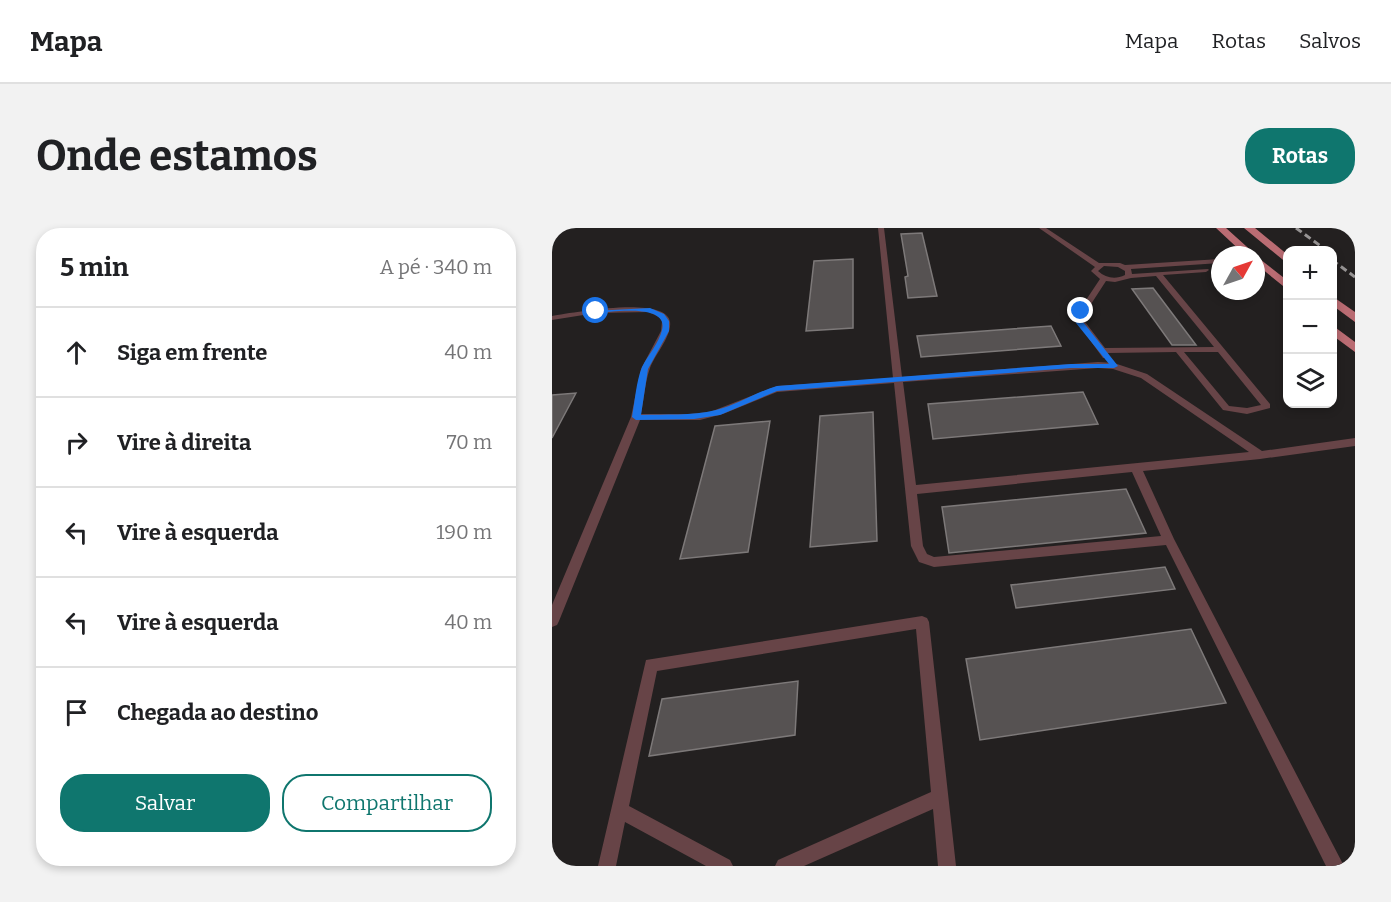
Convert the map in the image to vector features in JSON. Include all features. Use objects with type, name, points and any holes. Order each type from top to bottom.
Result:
[{"type":"highway","points":[[1221,228],[1241,246]]},
{"type":"highway","points":[[1249,228],[1283,258]]},
{"type":"highway","points":[[1265,269],[1283,284]]},
{"type":"highway","points":[[1333,300],[1355,318]]},
{"type":"highway","points":[[1337,332],[1355,348]]},
{"type":"lane","points":[[881,228],[897,379],[912,490],[916,546],[923,558],[934,562],[1169,540]]},
{"type":"lane","points":[[1042,228],[1098,266],[1114,264],[1125,267],[1211,262]]},
{"type":"lane","points":[[1098,266],[1094,271],[1104,279],[1122,280],[1129,276],[1211,269]]},
{"type":"lane","points":[[1125,267],[1129,276]]},
{"type":"lane","points":[[1158,274],[1266,401],[1267,406],[1236,411],[1226,408],[1179,351]]},
{"type":"lane","points":[[1104,279],[1078,318],[1114,366]]},
{"type":"lane","points":[[552,318],[596,311],[650,310],[662,315],[666,321],[666,331],[645,369],[636,417],[552,621]]},
{"type":"lane","points":[[1102,351],[1221,349]]},
{"type":"lane","points":[[636,417],[694,417],[720,412],[761,393],[777,389],[1071,366],[1114,366],[1144,376],[1260,455]]},
{"type":"lane","points":[[912,490],[1260,455],[1355,442]]},
{"type":"lane","points":[[1136,468],[1169,540],[1335,866]]},
{"type":"lane","points":[[607,866],[651,665],[922,622],[947,866]]},
{"type":"lane","points":[[784,866],[940,796]]},
{"type":"lane","points":[[619,810],[724,866]]},
{"type":"building","points":[[922,233],[937,296],[908,298],[905,277],[908,276],[901,234]]},
{"type":"building","points":[[853,259],[853,328],[806,331],[814,261]]},
{"type":"building","points":[[1153,288],[1196,345],[1172,345],[1132,289]]},
{"type":"building","points":[[1051,326],[1061,346],[921,357],[917,336]]},
{"type":"building","points":[[1083,392],[1098,424],[933,439],[928,404]]},
{"type":"building","points":[[576,393],[552,438],[552,395]]},
{"type":"building","points":[[873,412],[877,541],[810,547],[820,416]]},
{"type":"building","points":[[770,421],[748,552],[680,559],[715,426]]},
{"type":"building","points":[[1126,489],[1146,533],[949,553],[942,507]]},
{"type":"building","points":[[1165,567],[1175,589],[1016,608],[1011,585]]},
{"type":"building","points":[[1191,629],[1226,703],[980,740],[966,659]]},
{"type":"building","points":[[798,681],[795,735],[649,756],[662,699]]},
{"type":"railway","points":[[1296,228],[1321,246]]},
{"type":"railway","points":[[1337,264],[1355,277]]},
{"type":"route","points":[[596,311],[650,310],[662,315],[666,321],[666,331],[645,369],[636,417],[694,417],[720,412],[761,393],[777,389],[1071,366],[1114,366],[1080,323],[1078,318],[1081,311]]}]
